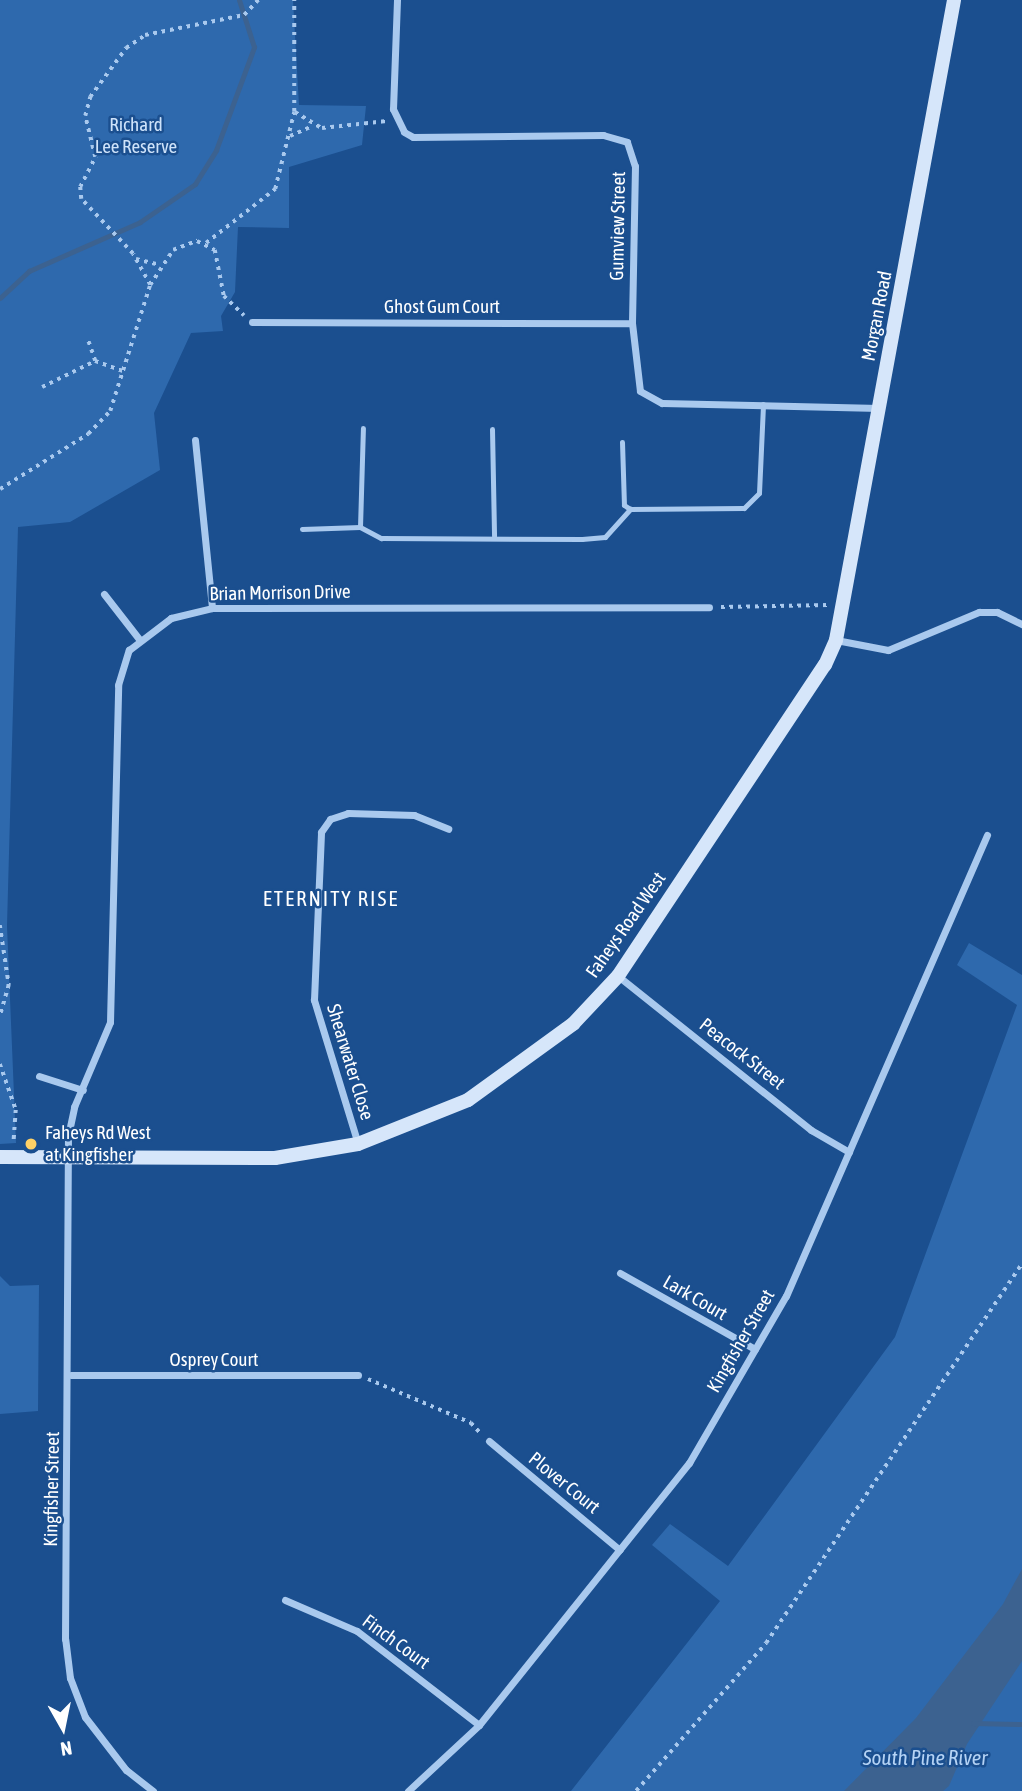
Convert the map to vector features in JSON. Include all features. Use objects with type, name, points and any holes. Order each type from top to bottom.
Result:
[{"type":"street","points":[[396,120],[393,38],[397,0]]},
{"type":"street","name":"Morgan Road","points":[[836,640],[954,0]]},
{"type":"street","name":"Gumview Street","points":[[396,120],[413,137],[603,135],[627,142],[635,166],[632,323],[636,380],[649,398],[879,408]]},
{"type":"street","name":"Ghost Gum Court","points":[[252,322],[632,323]]},
{"type":"street","points":[[194,440],[212,608]]},
{"type":"street","points":[[104,594],[139,639]]},
{"type":"street","name":"Brian Morrison Drive","points":[[69,1157],[70,1119],[110,1022],[118,685],[125,659],[139,639],[171,618],[212,608],[709,607]]},
{"type":"street","points":[[836,640],[888,650],[979,612],[1015,617],[1022,624]]},
{"type":"street","name":"Faheys Road West","points":[[0,1157],[275,1158],[358,1144],[468,1100],[573,1024],[618,976],[825,665],[836,640]]},
{"type":"street","name":"Shearwater Close","points":[[358,1144],[317,1023],[321,832],[330,819],[348,813],[414,816],[448,829]]},
{"type":"street","name":"Kingfisher Street","points":[[408,1791],[479,1725],[689,1463],[786,1296],[987,835]]},
{"type":"street","name":"Peacock Street","points":[[618,976],[811,1130],[849,1152]]},
{"type":"street","points":[[39,1076],[83,1090]]},
{"type":"street","name":"Kingfisher Street","points":[[69,1157],[71,1375],[65,1626],[70,1678],[101,1743],[153,1791]]},
{"type":"street","name":"Lark Court","points":[[620,1273],[755,1349]]},
{"type":"street","name":"Osprey Court","points":[[71,1375],[358,1375]]},
{"type":"street","name":"Plover Court","points":[[489,1441],[620,1550]]},
{"type":"street","name":"Finch Court","points":[[285,1600],[367,1637],[479,1725]]},
{"type":"lane","points":[[622,442],[624,505],[630,509],[750,505],[759,493],[763,404]]},
{"type":"lane","points":[[360,527],[363,428]]},
{"type":"lane","points":[[492,429],[494,536]]},
{"type":"lane","points":[[302,529],[360,527],[381,538],[605,537],[630,509]]},
{"type":"path","points":[[150,285],[136,259],[81,199],[80,187],[95,157],[85,117],[90,96],[126,48],[145,35],[244,15],[258,0]]},
{"type":"path","points":[[0,489],[88,434],[110,411],[150,285],[160,265],[188,242],[206,243],[275,189],[294,112],[294,0]]},
{"type":"path","points":[[294,112],[312,126]]},
{"type":"path","points":[[290,136],[312,126],[396,120]]},
{"type":"path","points":[[206,243],[220,261],[224,296],[252,322]]},
{"type":"path","points":[[136,259],[160,265]]},
{"type":"path","points":[[88,341],[94,361]]},
{"type":"path","points":[[42,387],[94,361],[122,371]]},
{"type":"path","points":[[709,607],[818,608],[830,604]]},
{"type":"path","points":[[818,608],[828,617]]},
{"type":"path","points":[[0,925],[9,985],[0,1017]]},
{"type":"path","points":[[0,1064],[16,1110],[14,1142]]},
{"type":"path","points":[[636,1791],[766,1643],[1022,1263]]},
{"type":"path","points":[[358,1375],[471,1423],[489,1441]]},
{"type":"green space","name":"Richard Lee Reserve","points":[[0,0],[293,0],[299,105],[366,106],[362,145],[289,167],[289,228],[238,227],[235,292],[221,316],[223,331],[191,333],[154,413],[160,470],[70,522],[18,527],[7,926],[16,1143],[0,1144]]},
{"type":"green space","points":[[969,943],[1022,975],[1022,1791],[571,1791],[720,1601],[652,1545],[670,1524],[728,1566],[895,1337],[1017,1005],[957,965]]},
{"type":"green space","points":[[0,1276],[10,1286],[39,1285],[38,1411],[0,1414]]},
{"type":"water","name":"South Pine River","points":[[1022,1569],[1022,1661],[967,1744],[949,1786],[943,1791],[844,1791],[916,1718],[1003,1604]]},
{"type":"waterway","points":[[0,298],[29,271],[140,222],[195,184],[216,150],[254,47],[239,0]]},
{"type":"waterway","points":[[973,1723],[1022,1724]]},
{"type":"place","name":"Faheys Rd West at Kingfisher","points":[[31,1144]]},
{"type":"district","name":"ETERNITY RISE","points":[[331,898]]}]
